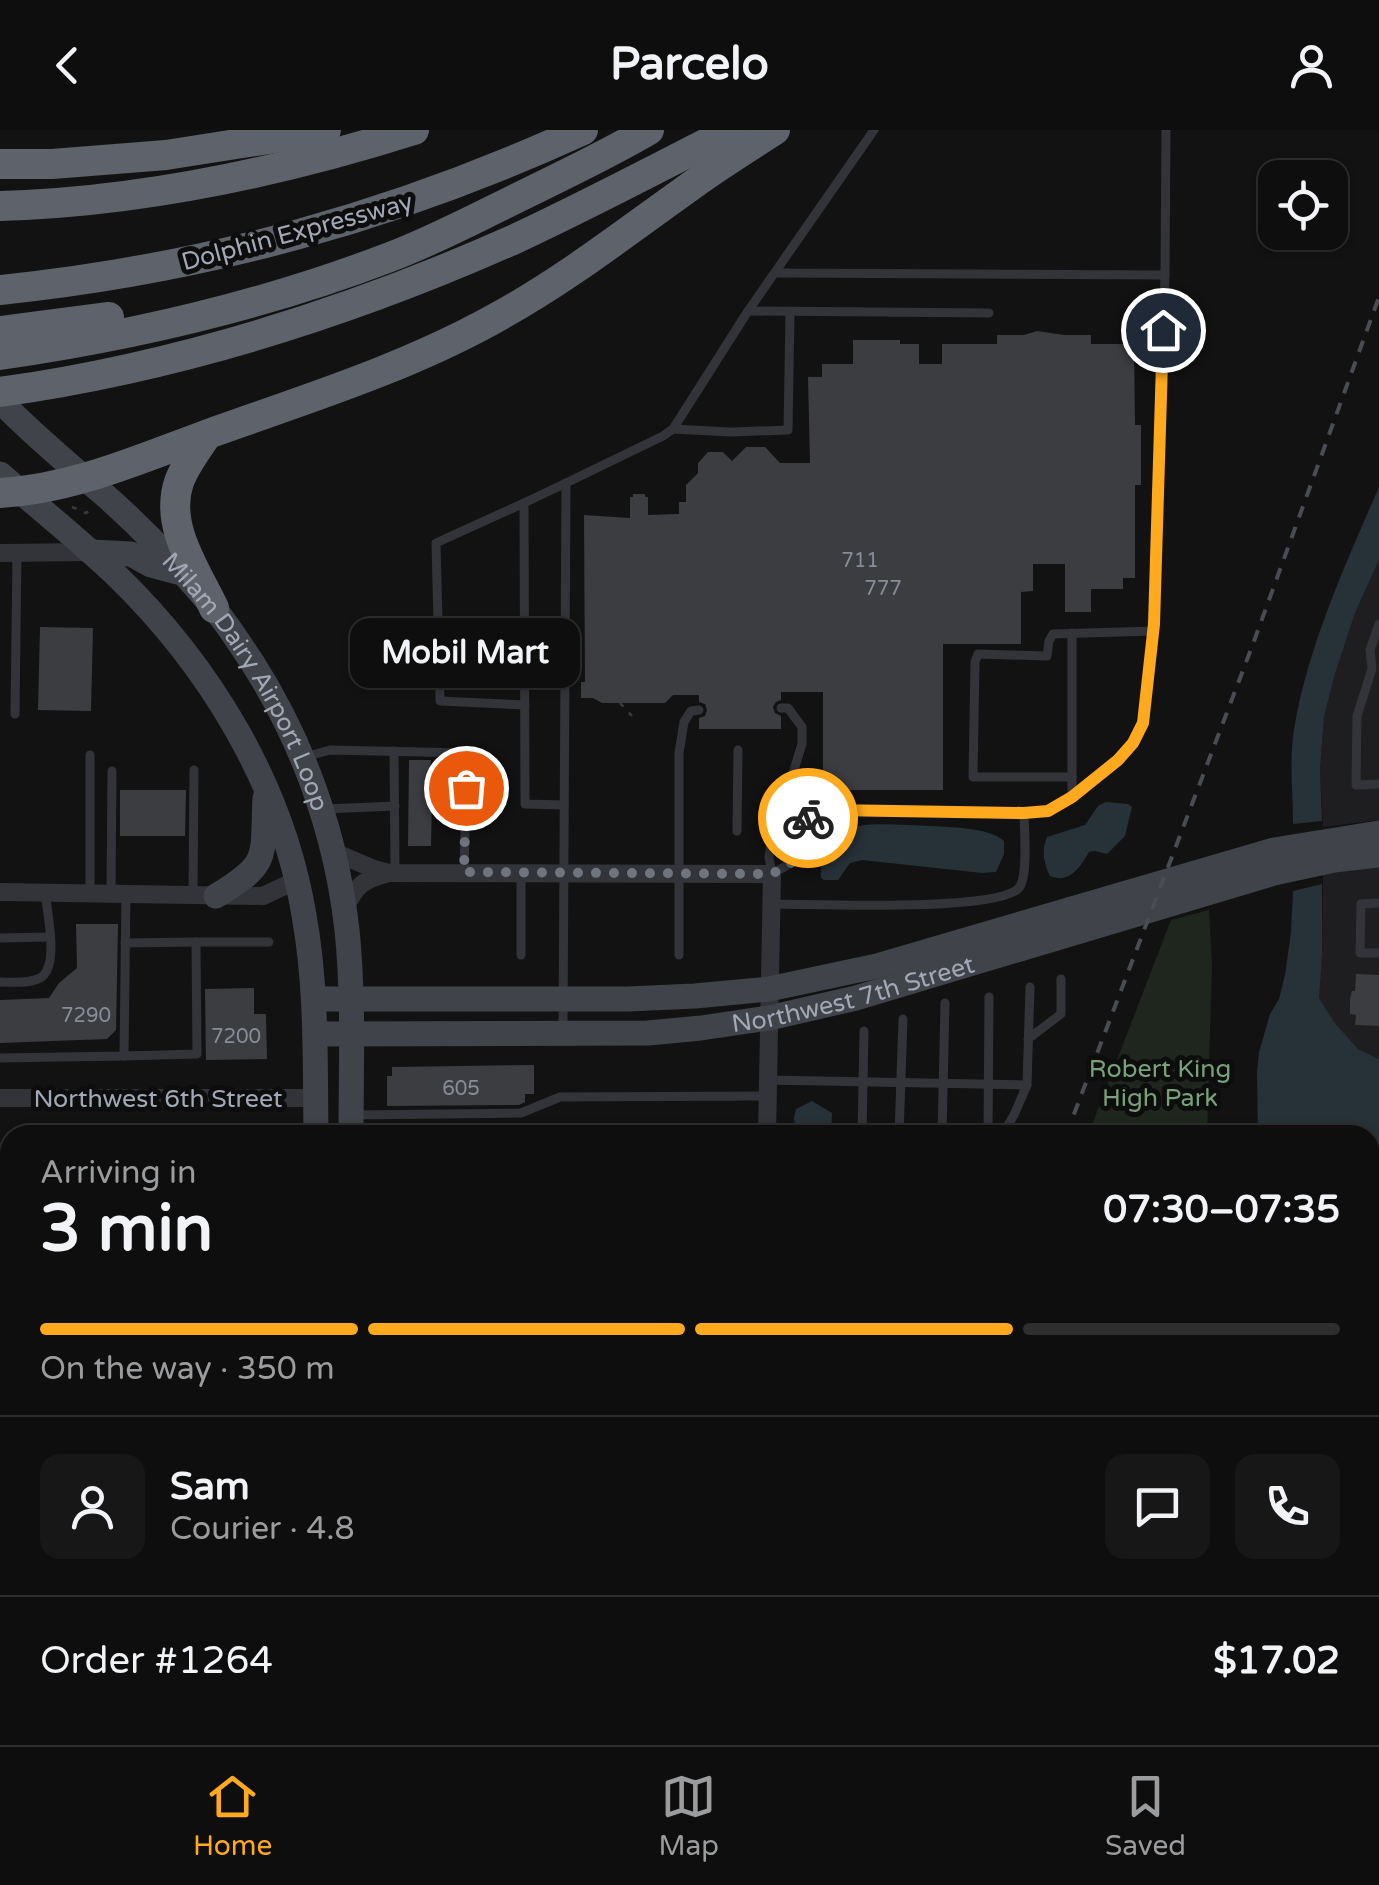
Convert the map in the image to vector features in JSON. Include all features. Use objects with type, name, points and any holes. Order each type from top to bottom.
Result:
[{"type":"highway","points":[[0,164],[166,155],[326,130]]},
{"type":"highway","points":[[0,206],[194,185],[343,152],[414,130]]},
{"type":"highway","name":"Dolphin Expressway","points":[[0,290],[196,261],[342,224],[448,188],[583,130]]},
{"type":"highway","points":[[0,355],[140,330],[239,306],[388,258],[611,152],[649,130]]},
{"type":"highway","points":[[0,392],[186,355],[386,292],[515,238],[732,130]]},
{"type":"highway","points":[[7,486],[84,479],[378,374],[438,348],[566,277],[708,173],[775,130]]},
{"type":"highway","points":[[0,330],[107,318],[239,291],[324,267],[492,210]]},
{"type":"highway","points":[[207,435],[180,480],[175,512],[183,545],[214,608]]},
{"type":"main road","name":"Milam Dairy Airport Loop","points":[[0,400],[107,498],[214,608],[270,689],[304,757],[323,809],[344,909],[350,999],[351,1125]]},
{"type":"main road","name":"Milam Dairy Airport Loop","points":[[7,486],[91,552],[151,612],[226,709],[266,788],[297,880],[305,918],[314,999],[316,1125]]},
{"type":"main road","points":[[91,552],[131,554],[183,574]]},
{"type":"main road","points":[[205,895],[244,879],[259,863],[266,788]]},
{"type":"main road","name":"Northwest 7th Street","points":[[314,999],[681,997],[769,989],[1006,940],[1274,862],[1325,840],[1379,833]]},
{"type":"main road","points":[[297,880],[334,852]]},
{"type":"main road","name":"Northwest 7th Street","points":[[1274,862],[1379,854]]},
{"type":"main road","name":"Northwest 7th Street","points":[[315,1034],[648,1033],[701,1028],[856,998],[1006,940]]},
{"type":"street","points":[[8,553],[91,552]]},
{"type":"street","points":[[334,852],[374,869],[392,872],[772,874],[767,1125]]},
{"type":"street","points":[[344,909],[359,885],[392,872]]},
{"type":"street","points":[[0,892],[263,896],[297,880]]},
{"type":"street","name":"Northwest 6th Street","points":[[0,1098],[315,1098]]},
{"type":"lane","points":[[524,705],[440,701],[436,543],[673,429],[748,311],[874,130]]},
{"type":"lane","points":[[781,708],[788,708],[802,728],[802,744],[771,844],[772,874],[791,863],[808,818],[821,811],[1048,811],[1118,760],[1139,734],[1154,632],[1166,130]]},
{"type":"lane","points":[[775,273],[1165,275]]},
{"type":"lane","points":[[748,311],[989,314]]},
{"type":"lane","points":[[673,429],[788,430],[790,312]]},
{"type":"lane","points":[[563,1034],[566,482]]},
{"type":"lane","points":[[524,502],[525,804],[564,805]]},
{"type":"lane","points":[[8,553],[14,714]]},
{"type":"lane","points":[[1379,624],[1370,650],[1372,668],[1357,716],[1355,744],[1356,785],[1379,784]]},
{"type":"lane","points":[[1072,777],[973,777],[978,654],[1048,656],[1053,634],[1154,632]]},
{"type":"lane","points":[[1072,633],[1072,797]]},
{"type":"lane","points":[[679,955],[678,752],[684,722],[691,711],[699,710]]},
{"type":"lane","points":[[304,757],[330,750],[467,753],[464,872]]},
{"type":"lane","points":[[737,831],[738,750]]},
{"type":"lane","points":[[392,872],[394,751]]},
{"type":"lane","points":[[90,755],[90,892]]},
{"type":"lane","points":[[194,770],[205,895]]},
{"type":"lane","points":[[112,772],[118,893],[125,943],[124,1056]]},
{"type":"lane","points":[[323,809],[394,806]]},
{"type":"lane","points":[[770,904],[952,904],[1012,892],[1024,877],[1024,813]]},
{"type":"lane","points":[[521,872],[521,955]]},
{"type":"lane","points":[[0,982],[38,980],[48,972],[52,957],[44,892]]},
{"type":"lane","points":[[1379,903],[1361,904],[1360,953],[1379,953]]},
{"type":"lane","points":[[0,938],[50,937]]},
{"type":"lane","points":[[0,1058],[197,1054],[196,942]]},
{"type":"lane","points":[[125,943],[270,942]]},
{"type":"lane","points":[[1028,1039],[1061,1014],[1061,979]]},
{"type":"lane","points":[[1008,1125],[1026,1085],[1030,987]]},
{"type":"lane","points":[[988,1125],[990,997]]},
{"type":"lane","points":[[942,1125],[945,1004]]},
{"type":"lane","points":[[899,1125],[903,1019]]},
{"type":"lane","points":[[862,1125],[864,1031]]},
{"type":"lane","points":[[351,1125],[521,1113],[560,1096],[863,1082],[1026,1085]]},
{"type":"path","points":[[62,504],[86,512],[94,508]]},
{"type":"path","points":[[620,703],[632,716]]},
{"type":"shaded area","points":[[1379,487],[1379,560],[1355,613],[1324,717],[1322,821],[1293,824],[1292,753],[1300,699],[1329,606]]},
{"type":"shaded area","points":[[1379,560],[1379,820],[1323,827],[1320,770],[1324,717],[1355,613]]},
{"type":"shaded area","points":[[1106,802],[1132,807],[1125,836],[1107,854],[1089,852],[1068,876],[1050,876],[1044,857],[1047,837],[1085,825],[1098,806]]},
{"type":"shaded area","points":[[874,824],[986,832],[1004,841],[1004,854],[996,872],[862,860],[850,863],[838,880],[821,878],[827,852],[836,838],[854,828]]},
{"type":"shaded area","points":[[1379,865],[1379,1059],[1358,1049],[1332,1021],[1319,998],[1319,981],[1323,874]]},
{"type":"shaded area","points":[[1322,884],[1319,998],[1358,1049],[1379,1059],[1379,1125],[1258,1125],[1259,1052],[1285,975],[1293,891]]},
{"type":"shaded area","points":[[812,1101],[832,1113],[831,1125],[795,1125],[796,1109]]},
{"type":"green space","name":"Robert King High Park","points":[[1209,910],[1212,965],[1207,1125],[1092,1125],[1171,920]]},
{"type":"building","points":[[1037,331],[1091,335],[1091,344],[1134,344],[1135,425],[1141,425],[1141,485],[1135,485],[1135,578],[1123,578],[1123,589],[1091,589],[1091,612],[1065,612],[1065,564],[1033,564],[1033,591],[1021,592],[1021,644],[943,644],[943,790],[823,790],[823,692],[781,692],[781,700],[773,707],[781,716],[781,729],[699,729],[699,718],[707,710],[699,702],[699,695],[673,695],[665,703],[602,703],[581,698],[581,682],[585,682],[584,515],[630,518],[633,494],[648,497],[648,515],[679,514],[679,502],[686,502],[686,485],[698,473],[698,463],[708,452],[723,452],[732,461],[746,447],[765,447],[780,463],[810,463],[808,377],[822,377],[822,364],[853,364],[853,340],[919,344],[919,364],[942,364],[942,344],[997,344],[997,335]]},
{"type":"building","points":[[40,627],[93,628],[91,711],[38,710]]},
{"type":"building","points":[[409,760],[431,760],[430,783],[452,784],[452,798],[432,797],[431,846],[408,846]]},
{"type":"building","points":[[120,790],[186,790],[185,836],[120,836]]},
{"type":"building","points":[[76,924],[118,924],[116,1030],[107,1039],[0,1043],[0,1000],[49,998],[77,968]]},
{"type":"building","points":[[1356,974],[1379,975],[1379,1026],[1355,1025],[1356,1015],[1350,1014]]},
{"type":"building","points":[[254,988],[254,1014],[266,1014],[267,1059],[206,1060],[205,989]]},
{"type":"building","points":[[534,1065],[534,1094],[525,1094],[525,1102],[519,1105],[387,1106],[387,1076],[392,1076],[392,1067]]},
{"type":"railway","points":[[1070,1125],[1253,644],[1379,297]]},
{"type":"way so far","points":[[466,788],[464,872],[772,874],[791,863],[808,818]]},
{"type":"place","name":"Mobil Mart","points":[[466,788]]},
{"type":"route","points":[[808,818],[831,810],[1048,811],[1072,797],[1133,743],[1143,723],[1154,632],[1163,330]]}]
